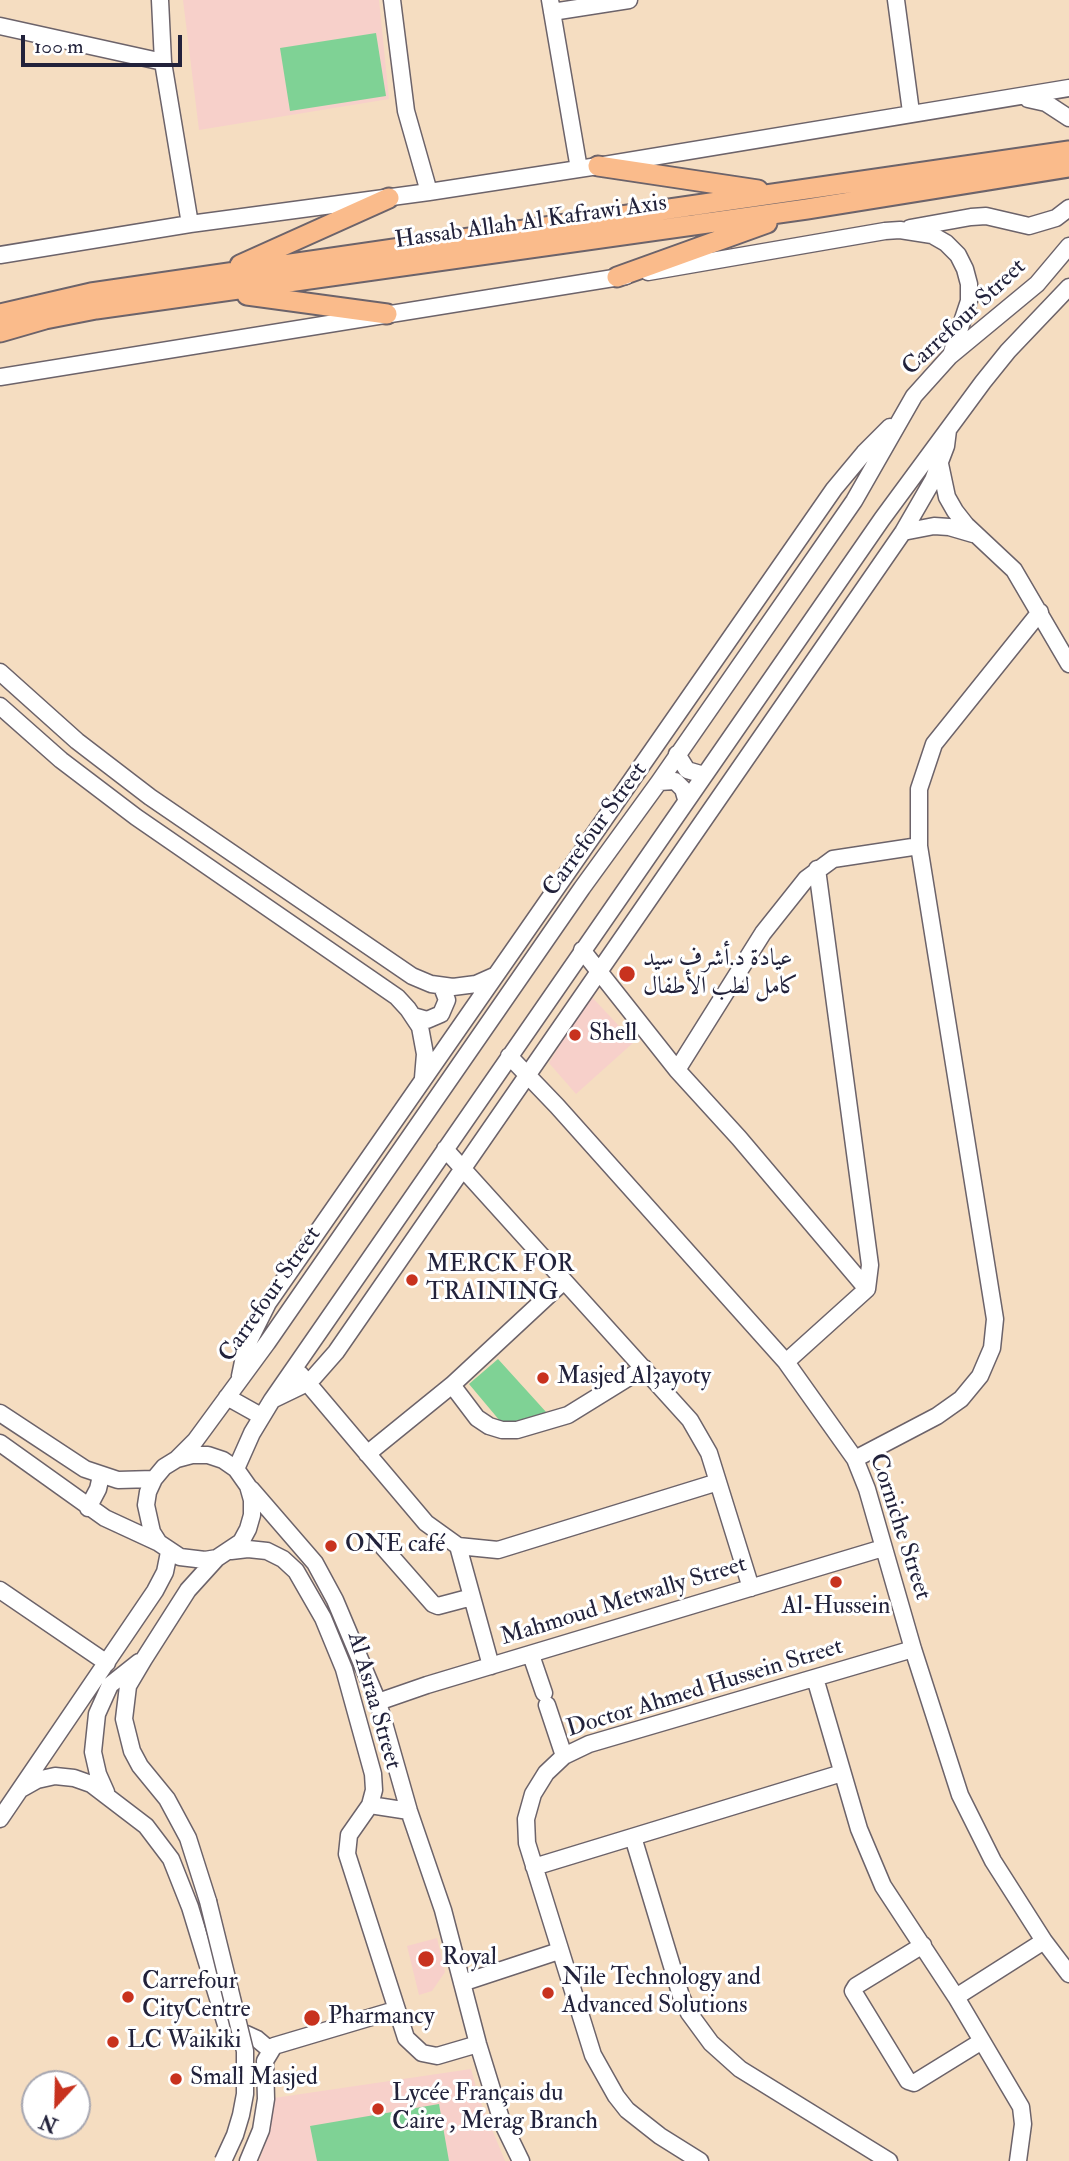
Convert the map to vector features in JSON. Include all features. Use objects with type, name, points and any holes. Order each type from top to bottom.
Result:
[{"type":"main road","name":"Hassab Allah Al Kafrawi Axis","points":[[0,331],[91,292],[219,284],[807,209],[853,191],[1069,150]]},
{"type":"main road","points":[[588,167],[780,193]]},
{"type":"main road","name":"Hassab Allah Al Kafrawi Axis","points":[[219,284],[780,193],[853,191],[1069,167]]},
{"type":"main road","points":[[219,284],[389,198]]},
{"type":"main road","points":[[617,277],[807,209]]},
{"type":"main road","points":[[219,284],[387,314]]},
{"type":"main road","name":"Hassab Allah Al Kafrawi Axis","points":[[0,314],[44,311]]},
{"type":"street","points":[[160,0],[163,62],[190,224]]},
{"type":"street","points":[[392,0],[406,111],[429,192]]},
{"type":"street","points":[[588,167],[551,6],[629,0]]},
{"type":"street","points":[[896,0],[911,112]]},
{"type":"street","points":[[0,26],[163,62]]},
{"type":"street","points":[[0,255],[190,224],[429,192],[1069,88]]},
{"type":"street","points":[[1017,97],[1046,103],[1069,118]]},
{"type":"street","points":[[0,377],[971,217],[986,216],[1030,226],[1056,218],[1069,208]]},
{"type":"street","points":[[900,230],[932,235],[946,243],[958,255],[965,269],[970,284],[969,301],[950,356]]},
{"type":"street","name":"Carrefour Street","points":[[177,1459],[227,1397],[659,782],[853,501],[914,396],[950,356],[1015,304],[1043,277],[1069,246]]},
{"type":"street","name":"Carrefour Street","points":[[236,1469],[261,1416],[294,1367],[686,799],[949,426],[1008,351],[1067,292]]},
{"type":"street","points":[[239,1379],[243,1354],[259,1317],[422,1080],[848,471],[879,436],[900,419]]},
{"type":"street","points":[[272,1400],[307,1382],[336,1352],[904,532],[925,497],[940,464],[949,426]]},
{"type":"street","points":[[940,464],[942,480],[951,504],[966,525],[1014,570],[1069,664]]},
{"type":"street","points":[[904,532],[918,527],[949,527],[978,536]]},
{"type":"street","points":[[732,636],[777,610]]},
{"type":"street","points":[[855,1458],[937,1416],[961,1399],[980,1376],[992,1348],[995,1319],[919,846],[919,789],[934,744],[1040,612]]},
{"type":"street","points":[[798,640],[840,624]]},
{"type":"street","points":[[0,672],[77,741],[150,797],[412,976],[442,986],[464,987],[496,975]]},
{"type":"street","points":[[0,706],[61,760],[117,803],[397,997],[413,1016],[424,1040],[425,1067],[422,1080]]},
{"type":"street","points":[[677,754],[687,770],[704,775]]},
{"type":"street","points":[[659,782],[675,781],[683,789],[686,799]]},
{"type":"street","points":[[677,1070],[763,933],[795,890],[817,869],[833,859],[919,846]]},
{"type":"street","points":[[786,1362],[867,1289],[870,1265],[817,869]]},
{"type":"street","points":[[549,897],[582,888]]},
{"type":"street","points":[[582,950],[677,1070],[739,1138],[867,1289]]},
{"type":"street","points":[[413,1016],[428,1020],[441,1014],[447,1000],[442,986]]},
{"type":"street","name":"Corniche Street","points":[[509,1056],[786,1362],[855,1458],[867,1489],[913,1649],[960,1795],[993,1861],[1044,1941],[1069,1974]]},
{"type":"street","points":[[445,1149],[690,1420],[709,1453],[751,1588]]},
{"type":"street","points":[[354,1217],[367,1160]]},
{"type":"street","points":[[367,1454],[452,1385],[564,1281]]},
{"type":"street","points":[[294,1367],[426,1523],[458,1546],[498,1550],[718,1482]]},
{"type":"street","points":[[452,1385],[477,1418],[502,1430],[517,1430],[568,1415],[644,1368]]},
{"type":"street","points":[[227,1397],[261,1416]]},
{"type":"street","points":[[0,1413],[70,1460],[101,1476],[118,1480],[154,1479]]},
{"type":"street","points":[[0,1443],[88,1508],[122,1528],[192,1560],[223,1555]]},
{"type":"street","points":[[0,1819],[161,1582],[164,1547],[152,1532],[146,1505],[154,1479],[164,1467],[177,1459],[208,1455],[223,1460],[236,1469],[248,1486],[252,1500],[250,1522],[241,1542],[223,1555],[185,1595],[128,1686],[124,1703],[126,1736],[140,1766],[167,1799],[195,1856],[245,2050],[246,2072],[241,2115],[223,2161]]},
{"type":"street","points":[[88,1508],[96,1496],[101,1476]]},
{"type":"street","name":"Al Asraa Street","points":[[248,1486],[315,1563],[335,1600],[378,1702],[409,1811],[443,1910],[478,2044],[502,2122],[521,2161]]},
{"type":"street","points":[[458,1546],[491,1666]]},
{"type":"street","points":[[383,1547],[433,1604],[438,1606],[472,1597]]},
{"type":"street","name":"Mahmoud Metwally Street","points":[[378,1702],[883,1548]]},
{"type":"street","name":"Al Asraa Street","points":[[223,1555],[257,1549],[275,1555],[296,1571],[334,1643],[351,1689],[374,1782],[370,1805],[349,1835],[347,1854],[406,2038],[422,2053],[444,2055],[478,2044]]},
{"type":"street","points":[[161,1582],[174,1581],[182,1586],[185,1595]]},
{"type":"street","points":[[2,1597],[107,1663]]},
{"type":"street","name":"Doctor Ahmed Hussein Street","points":[[700,2161],[638,2120],[616,2096],[593,2055],[527,1843],[526,1819],[533,1794],[542,1778],[564,1756],[590,1744],[913,1649]]},
{"type":"street","points":[[531,1655],[564,1756]]},
{"type":"street","points":[[107,1794],[98,1774],[93,1752],[97,1714],[114,1680],[144,1659]]},
{"type":"street","points":[[814,1678],[859,1829],[879,1877],[957,1997],[1021,2108],[1023,2131],[1018,2161]]},
{"type":"street","points":[[534,1867],[842,1773]]},
{"type":"street","points":[[21,1789],[37,1780],[55,1776],[74,1778],[92,1784],[146,1826],[171,1859],[193,1918],[229,2036],[246,2034],[270,2050]]},
{"type":"street","points":[[370,1805],[409,1811]]},
{"type":"street","points":[[633,1837],[681,1996],[689,2013],[711,2043],[740,2069],[889,2161]]},
{"type":"street","points":[[957,1997],[1044,1941]]},
{"type":"street","points":[[923,1945],[856,1986],[853,1991],[908,2081],[914,2083],[982,2040]]},
{"type":"street","points":[[462,1983],[559,1951]]},
{"type":"street","points":[[248,2161],[256,2145],[264,2115],[265,2061],[270,2050],[278,2043],[395,2010]]},
{"type":"shaded area","points":[[183,0],[379,0],[389,99],[199,130]]},
{"type":"shaded area","points":[[590,995],[634,1042],[576,1094],[549,1063]]},
{"type":"shaded area","name":"Royal","points":[[437,1938],[445,1972],[432,1991],[419,1995],[407,1946]]},
{"type":"shaded area","name":"Lycée Français du Caire , Merag Branch","points":[[471,2069],[479,2098],[505,2161],[259,2161],[267,2139],[274,2098]]},
{"type":"green space","points":[[376,33],[386,96],[290,111],[280,48]]},
{"type":"green space","points":[[498,1359],[547,1413],[509,1424],[500,1421],[469,1384]]},
{"type":"green space","points":[[439,2104],[449,2161],[317,2161],[310,2126]]},
{"type":"place","name":"عيادة د.أشرف سيد كامل لطب الأطفال","points":[[627,974]]},
{"type":"place","name":"Shell","points":[[575,1035]]},
{"type":"place","name":"MERCK FOR TRAINING","points":[[412,1280]]},
{"type":"place","name":"Masjed Al3ayoty","points":[[543,1378]]},
{"type":"place","name":"ONE café","points":[[331,1546]]},
{"type":"place","name":"Al-Hussein","points":[[836,1582]]},
{"type":"place","name":"Royal","points":[[426,1959]]},
{"type":"place","name":"Nile Technology and Advanced Solutions","points":[[548,1993]]},
{"type":"place","name":"Carrefour CityCentre","points":[[128,1997]]},
{"type":"place","name":"Pharmancy","points":[[312,2018]]},
{"type":"place","name":"LC Waikiki","points":[[113,2042]]},
{"type":"place","name":"Small Masjed","points":[[176,2079]]},
{"type":"place","name":"Lycée Français du Caire , Merag Branch","points":[[378,2109]]}]
